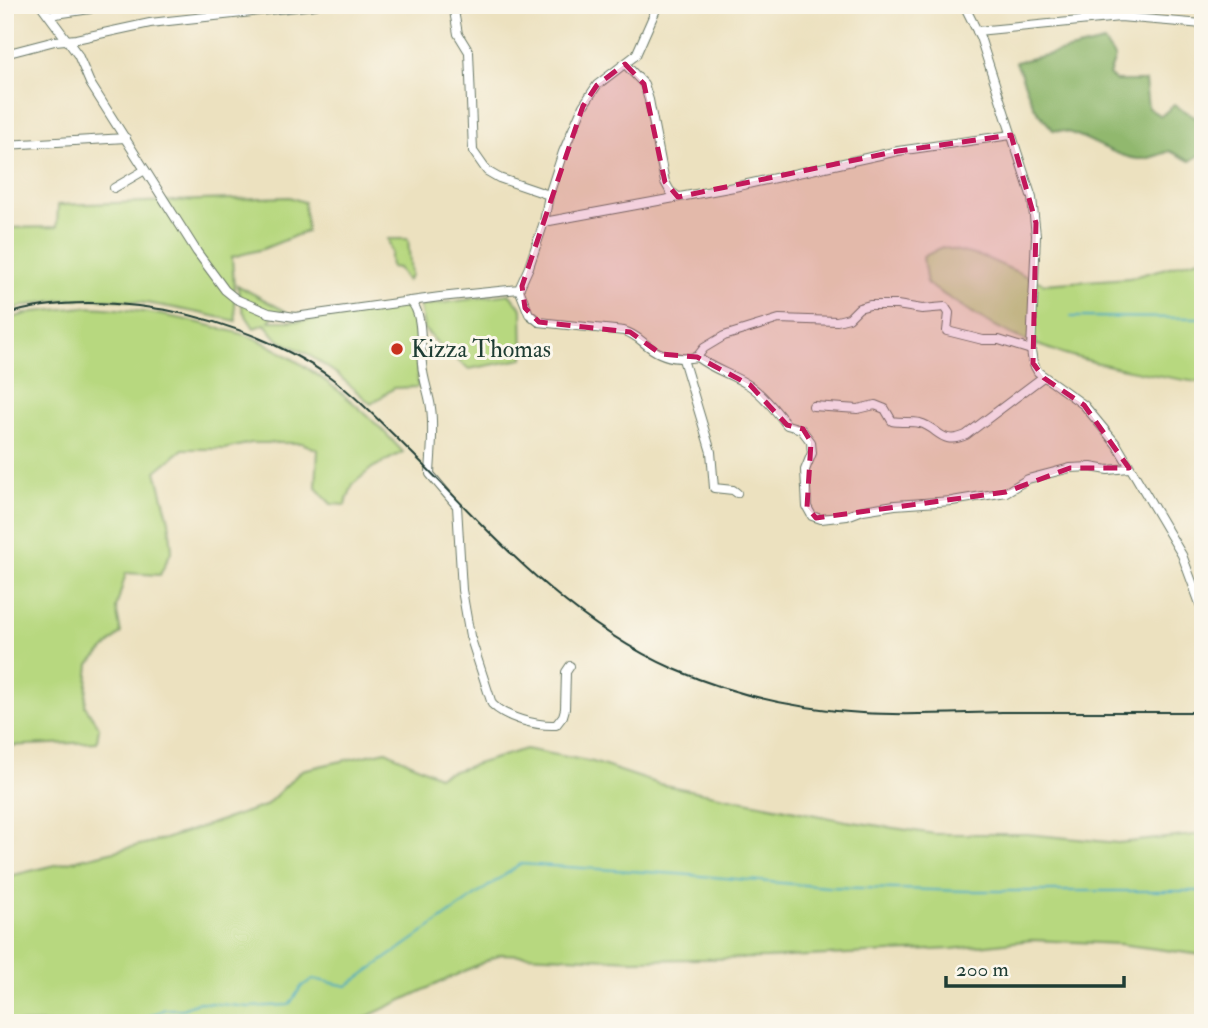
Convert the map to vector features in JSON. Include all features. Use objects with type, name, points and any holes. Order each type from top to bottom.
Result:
[{"type":"street","points":[[41,5],[78,55],[90,83],[212,274],[229,295],[240,302],[269,313],[295,317],[519,289]]},
{"type":"street","points":[[49,15],[90,9],[99,5]]},
{"type":"street","points":[[5,54],[65,39],[150,23],[316,5]]},
{"type":"street","points":[[453,5],[458,34],[469,52],[473,151],[487,171],[499,178],[549,195]]},
{"type":"street","points":[[658,5],[636,55],[606,76],[587,97],[567,142],[549,195],[544,222],[519,289],[529,314],[539,322],[624,331],[634,334],[662,354],[683,359],[697,357],[712,342],[724,336],[779,320],[837,321],[849,318],[864,306],[892,304],[922,309],[945,307],[948,313],[947,331],[983,340],[999,340],[1031,350]]},
{"type":"street","points":[[964,5],[977,31],[1031,191],[1036,223],[1031,350],[1033,363],[1043,377],[1084,405],[1111,438],[1182,555],[1203,612]]},
{"type":"street","points":[[977,31],[1135,16],[1162,22],[1203,24]]},
{"type":"street","points":[[625,64],[643,84],[649,100],[665,182],[670,191],[678,197]]},
{"type":"street","points":[[544,222],[803,173],[898,151],[1011,135]]},
{"type":"street","points":[[5,145],[126,138]]},
{"type":"street","points":[[114,188],[145,170]]},
{"type":"street","points":[[410,301],[418,314],[423,371],[432,411],[430,474],[457,506],[463,596],[470,636],[492,705],[523,720],[556,725],[563,716],[566,672],[570,666]]},
{"type":"street","points":[[697,357],[750,385],[787,425],[805,432],[812,450],[805,470],[807,507],[809,513],[816,518],[846,516],[863,510],[895,505],[952,501],[1006,492],[1028,479],[1069,468],[1129,468]]},
{"type":"street","points":[[683,359],[711,452],[714,488],[737,493]]},
{"type":"street","points":[[813,406],[858,409],[869,405],[879,406],[885,410],[891,421],[923,424],[939,435],[954,439],[965,435],[1043,377]]},
{"type":"highlighted area","points":[[625,64],[644,84],[665,182],[678,197],[898,151],[1011,135],[1036,223],[1033,363],[1044,378],[1084,405],[1129,468],[1070,468],[1006,492],[816,518],[807,507],[811,442],[803,429],[787,425],[750,385],[697,357],[661,354],[630,332],[539,322],[525,308],[522,286],[583,106],[597,85]]},
{"type":"green space","points":[[1104,42],[1115,58],[1109,75],[1116,81],[1145,81],[1148,108],[1161,116],[1174,105],[1203,122],[1203,153],[1190,161],[1170,151],[1138,159],[1116,153],[1075,134],[1053,130],[1034,107],[1016,62]]},
{"type":"green space","points":[[289,197],[304,202],[307,231],[263,249],[232,257],[236,321],[121,300],[64,300],[5,311],[5,228],[57,227],[58,205]]},
{"type":"green space","points":[[388,239],[408,239],[411,275],[407,281],[398,268],[391,267],[392,254]]},
{"type":"green space","points":[[942,247],[986,258],[1044,284],[1129,278],[1203,258],[1203,383],[1097,363],[1055,351],[1007,332],[927,284],[923,257]]},
{"type":"green space","points":[[237,285],[285,311],[273,316],[269,321],[300,321],[380,309],[407,301],[415,315],[418,387],[394,388],[371,404],[337,374],[306,353],[278,340],[265,324],[254,328],[243,311]]},
{"type":"green space","points":[[509,294],[522,309],[523,359],[469,369],[443,349],[424,329],[420,306]]},
{"type":"green space","points":[[83,307],[166,316],[261,341],[301,364],[337,390],[371,419],[403,452],[372,468],[353,484],[345,505],[331,504],[316,488],[318,450],[302,443],[251,443],[225,449],[183,449],[156,471],[169,521],[172,550],[160,575],[126,573],[116,608],[121,633],[89,664],[85,706],[99,727],[97,742],[5,746],[5,320],[33,312]]},
{"type":"green space","points":[[525,749],[593,762],[659,784],[846,821],[935,834],[1027,834],[1118,843],[1203,834],[1203,955],[1119,944],[1032,940],[952,949],[766,958],[633,960],[501,954],[353,1023],[5,1023],[5,877],[165,839],[265,806],[302,770],[386,751],[438,776]]},
{"type":"waterway","points":[[1071,317],[1203,318]]},
{"type":"waterway","points":[[110,1023],[141,1020],[165,1009],[183,1009],[199,1002],[249,1007],[289,1005],[302,986],[313,979],[347,986],[520,864],[828,887],[968,891],[1203,891]]},
{"type":"railway","points":[[5,315],[37,307],[71,303],[138,306],[213,322],[287,351],[330,377],[353,396],[536,577],[568,603],[636,650],[674,669],[719,686],[790,704],[862,713],[1203,712]]},
{"type":"place","name":"Kizza Thomas","points":[[397,349]]}]
